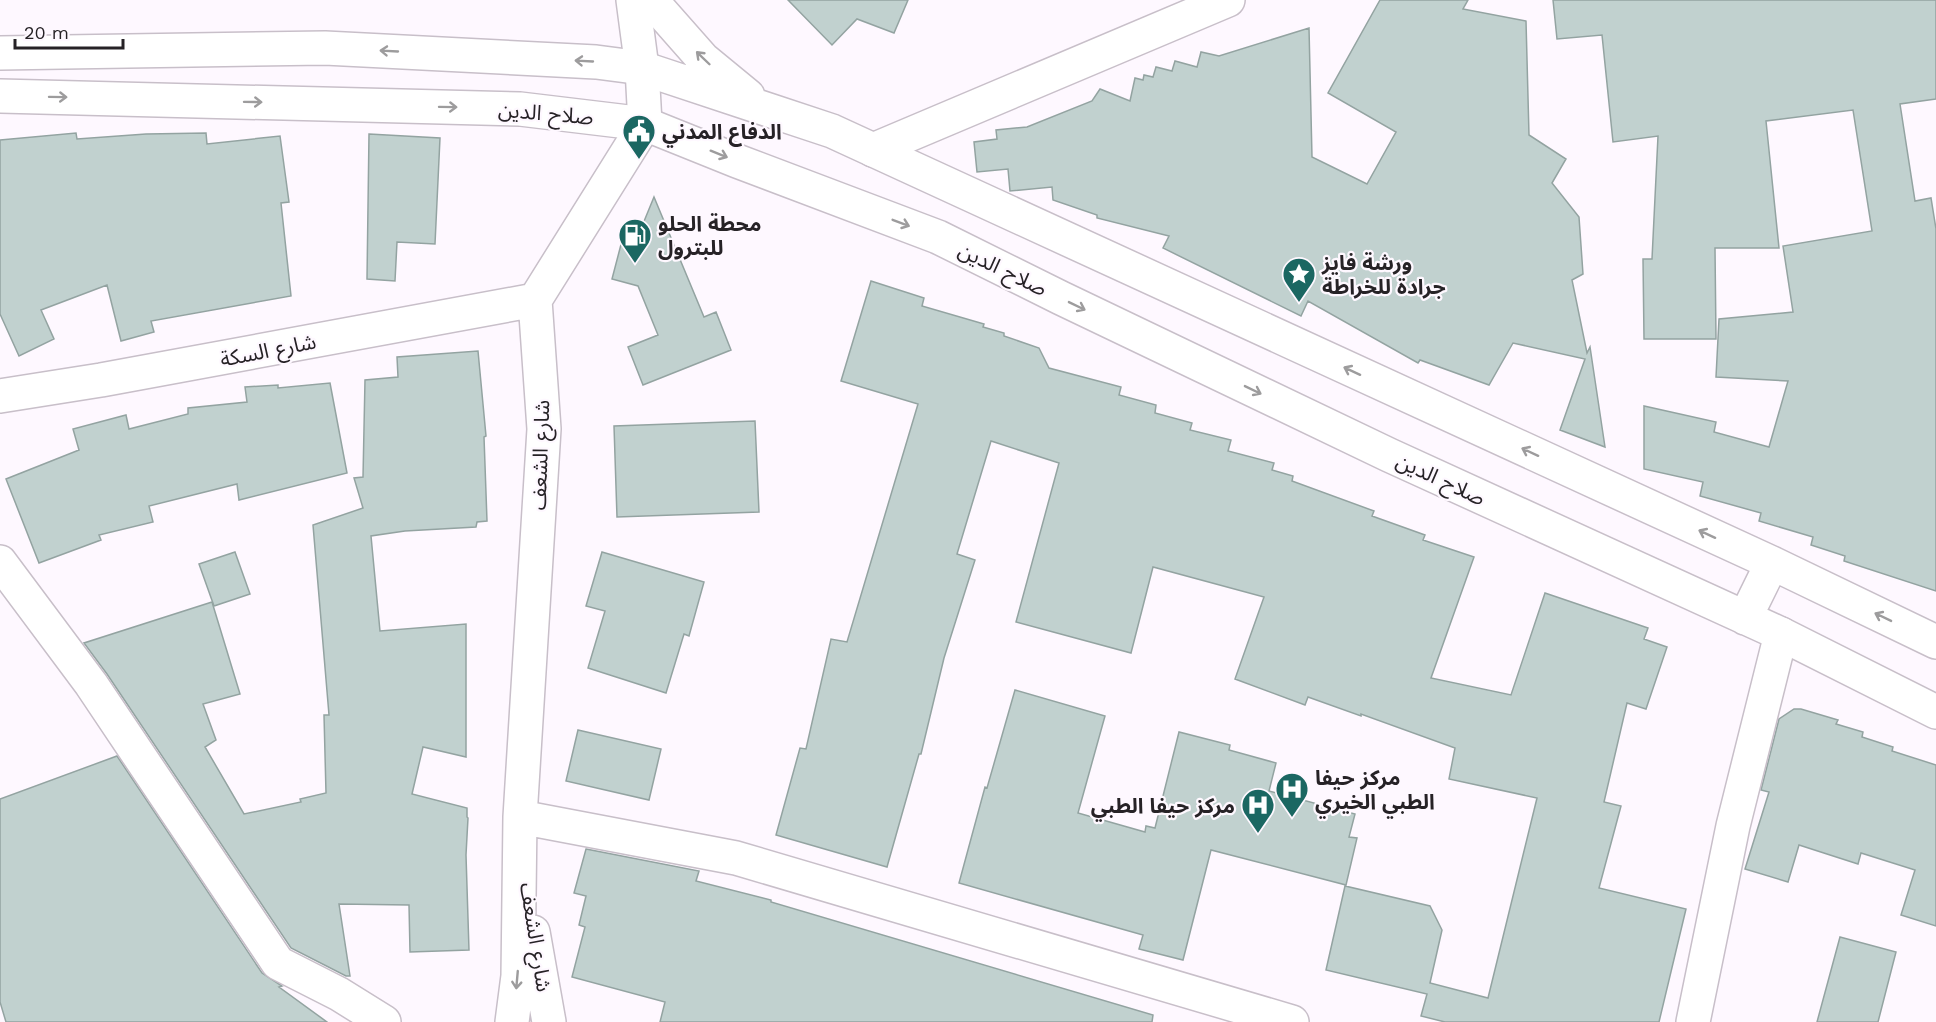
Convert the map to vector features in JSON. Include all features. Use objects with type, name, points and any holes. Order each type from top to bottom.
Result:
[{"type":"main road","points":[[535,300],[645,124],[642,68],[633,0]]},
{"type":"main road","points":[[651,0],[703,59],[764,109]]},
{"type":"main road","points":[[873,150],[1228,0]]},
{"type":"main road","points":[[0,52],[325,48],[596,62],[642,68],[832,131],[1772,563],[1936,642]]},
{"type":"main road","name":"صلاح الدين","points":[[0,96],[520,109],[645,124],[938,237],[1389,455],[1781,634],[1936,712]]},
{"type":"main road","name":"شارع السكة","points":[[0,396],[101,380],[535,300]]},
{"type":"main road","name":"شارع الشعف","points":[[512,1022],[518,976],[520,817],[544,429],[535,300]]},
{"type":"main road","points":[[0,562],[91,684],[278,963],[339,994],[384,1022]]},
{"type":"main road","points":[[1745,618],[1772,563]]},
{"type":"main road","points":[[1693,1022],[1733,826],[1781,634]]},
{"type":"main road","points":[[520,817],[736,858],[1292,1022]]},
{"type":"main road","name":"شارع الشعف","points":[[520,817],[533,933],[549,1022]]},
{"type":"building","points":[[788,0],[908,0],[894,33],[857,19],[832,45]]},
{"type":"building","points":[[1380,0],[1468,0],[1463,9],[1526,21],[1529,135],[1566,159],[1552,183],[1579,217],[1583,274],[1572,280],[1587,353],[1590,347],[1605,447],[1560,430],[1585,359],[1513,343],[1489,385],[1420,360],[1418,363],[1308,301],[1301,316],[1163,248],[1169,236],[1097,218],[1097,215],[1053,200],[1052,187],[1010,191],[1008,169],[977,172],[974,142],[997,139],[996,130],[1027,127],[1092,101],[1100,89],[1130,101],[1135,78],[1143,80],[1144,75],[1153,77],[1156,67],[1172,71],[1175,61],[1197,67],[1201,52],[1219,56],[1309,28],[1312,157],[1367,184],[1396,132],[1328,93]]},
{"type":"building","points":[[1553,0],[1936,0],[1936,99],[1900,104],[1915,201],[1931,198],[1936,229],[1936,591],[1844,561],[1845,556],[1811,545],[1813,537],[1759,521],[1761,513],[1700,496],[1703,482],[1644,469],[1644,406],[1716,422],[1714,432],[1769,447],[1788,381],[1716,377],[1719,319],[1793,312],[1783,246],[1872,231],[1853,110],[1766,121],[1779,248],[1715,248],[1716,339],[1644,339],[1643,259],[1652,259],[1658,136],[1613,142],[1602,35],[1557,39]]},
{"type":"building","points":[[76,133],[77,139],[206,133],[207,144],[280,136],[289,202],[281,203],[291,296],[151,321],[154,332],[121,341],[107,285],[41,310],[54,339],[19,356],[0,314],[0,140]]},
{"type":"building","points":[[369,134],[440,138],[435,244],[397,242],[395,281],[367,279]]},
{"type":"building","points":[[654,197],[704,317],[716,312],[731,350],[643,385],[628,347],[658,335],[638,286],[612,279],[624,233],[638,236]]},
{"type":"building","points":[[871,281],[924,298],[922,306],[984,324],[983,327],[1039,348],[1049,368],[1121,387],[1119,395],[1156,405],[1155,413],[1192,423],[1190,430],[1231,440],[1228,451],[1274,463],[1272,470],[1293,476],[1292,481],[1374,511],[1372,516],[1425,535],[1423,540],[1474,557],[1431,678],[1511,695],[1545,593],[1648,628],[1644,639],[1667,647],[1646,709],[1627,703],[1604,802],[1621,806],[1599,888],[1686,909],[1659,1022],[1445,1022],[1421,1016],[1427,994],[1326,970],[1345,886],[1430,906],[1442,930],[1430,983],[1488,998],[1537,798],[1449,779],[1455,748],[1308,697],[1305,705],[1235,679],[1264,597],[1153,567],[1131,653],[1016,622],[1059,463],[991,441],[957,554],[975,560],[944,658],[921,754],[919,754],[887,867],[776,835],[800,748],[806,749],[831,639],[847,642],[918,404],[841,381]]},
{"type":"building","points":[[478,351],[486,436],[484,437],[487,521],[477,522],[476,527],[405,531],[371,536],[380,631],[466,624],[466,757],[423,747],[412,794],[467,808],[469,950],[410,952],[409,905],[339,904],[350,976],[346,976],[291,948],[84,643],[212,602],[240,694],[203,704],[216,740],[205,747],[244,814],[301,802],[300,799],[326,793],[324,715],[329,715],[313,525],[363,508],[354,478],[363,477],[365,380],[398,377],[397,357]]},
{"type":"building","points":[[330,383],[347,473],[239,500],[237,484],[149,506],[153,522],[99,535],[101,540],[39,563],[6,479],[79,450],[73,429],[126,415],[129,429],[188,414],[188,408],[247,402],[245,387],[278,385],[278,388]]},
{"type":"building","points":[[755,421],[759,512],[617,517],[614,426]]},
{"type":"building","points":[[235,552],[250,594],[214,606],[199,564]]},
{"type":"building","points":[[602,552],[704,582],[689,636],[684,634],[666,693],[588,668],[605,611],[586,606]]},
{"type":"building","points":[[1015,690],[1105,716],[1078,813],[1145,832],[1146,826],[1155,828],[1179,732],[1230,745],[1229,750],[1276,763],[1269,791],[1355,814],[1349,837],[1357,838],[1346,885],[1211,850],[1183,960],[1139,949],[1143,935],[959,883]]},
{"type":"building","points":[[1794,709],[1838,720],[1836,724],[1863,732],[1862,737],[1893,747],[1892,751],[1936,765],[1936,926],[1901,915],[1915,870],[1861,853],[1858,864],[1799,845],[1788,882],[1745,869],[1769,792],[1761,790],[1779,719]]},
{"type":"building","points":[[578,730],[661,749],[649,800],[566,781]]},
{"type":"building","points":[[117,756],[262,973],[327,1022],[6,1022],[0,1002],[0,799]]},
{"type":"building","points":[[586,849],[699,871],[696,881],[771,900],[771,902],[1153,1015],[1152,1022],[660,1022],[665,1002],[572,977],[585,927],[579,925],[586,896],[574,893]]},
{"type":"building","points":[[1840,937],[1896,952],[1878,1022],[1817,1022]]},
{"type":"place","name":"الدفاع المدني","points":[[639,160]]},
{"type":"place","name":"محطة الحلو للبترول","points":[[635,264]]},
{"type":"place","name":"ورشة فايز جرادة للخراطة","points":[[1299,303]]},
{"type":"place","name":"مركز حيفا الطبي الخيري","points":[[1292,818]]},
{"type":"place","name":"مركز حيفا الطبي","points":[[1258,834]]}]
